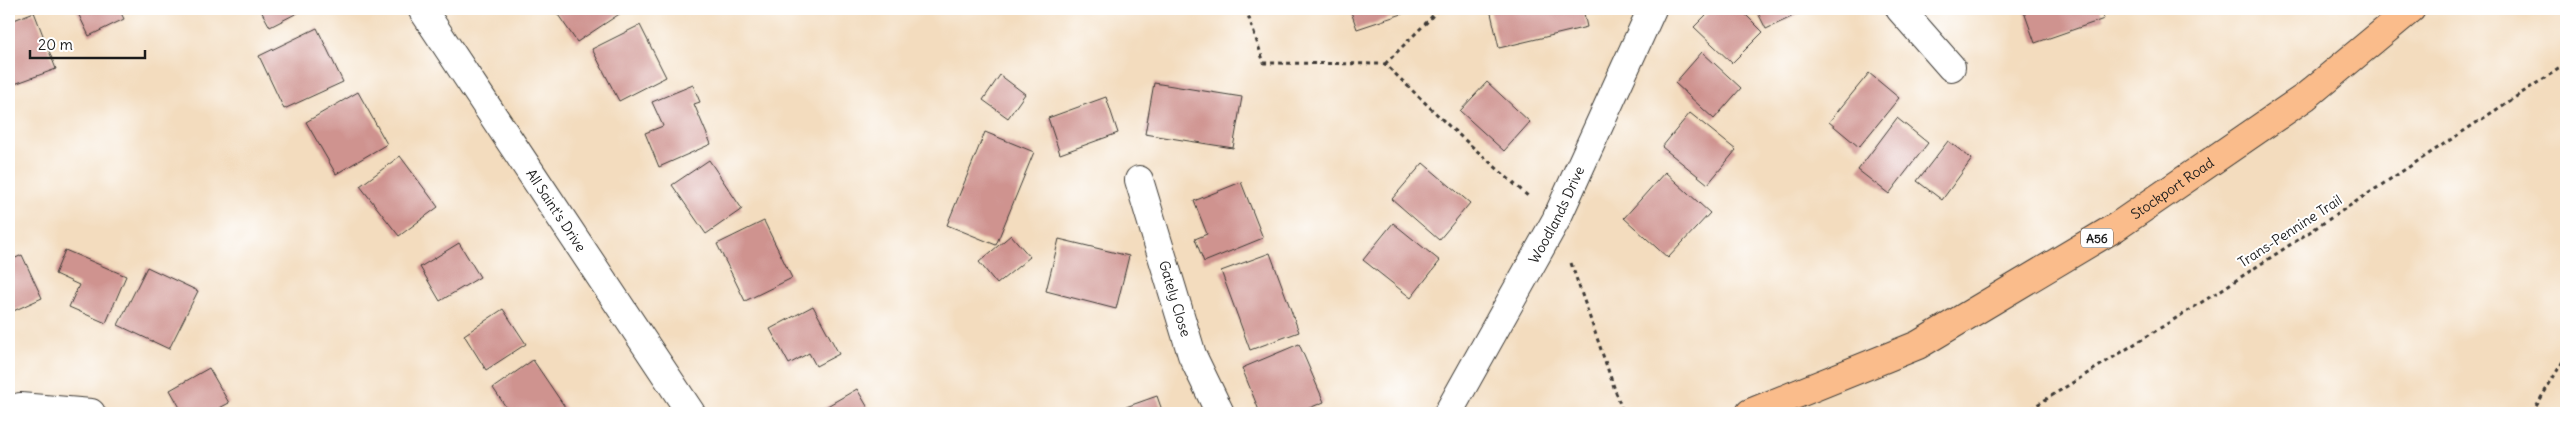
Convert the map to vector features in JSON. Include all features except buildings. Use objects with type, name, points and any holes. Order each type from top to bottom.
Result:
[{"type":"main road","name":"Stockport Road","points":[[1750,413],[1918,345],[2116,227],[2305,98],[2411,9]]},
{"type":"street","name":"All Saint's Drive","points":[[422,9],[691,413]]},
{"type":"street","name":"Woodlands Drive","points":[[1448,413],[1556,220],[1652,9]]},
{"type":"street","points":[[1900,9],[1951,67]]},
{"type":"street","name":"Gately Close","points":[[1139,180],[1192,355],[1220,413]]},
{"type":"street","points":[[9,411],[20,407],[91,413]]},
{"type":"path","points":[[1246,9],[1264,63],[1385,64],[1449,126],[1556,220],[1623,413]]},
{"type":"path","points":[[1385,64],[1430,20],[1438,9]]},
{"type":"path","name":"Trans-Pennine Trail","points":[[2024,413],[2226,286],[2566,64]]},
{"type":"path","points":[[2532,413],[2566,356]]}]
